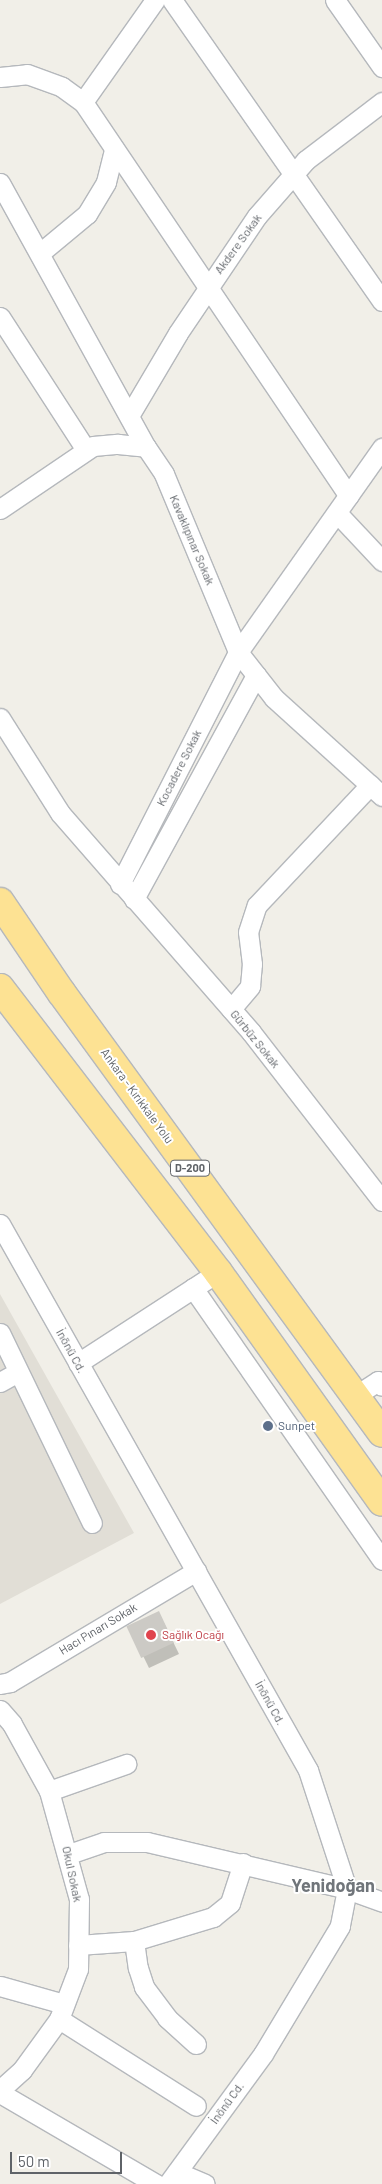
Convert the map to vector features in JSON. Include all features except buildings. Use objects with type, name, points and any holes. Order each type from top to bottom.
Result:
[{"type":"highway","name":"Ankara - Kırıkkale Yolu","points":[[0,902],[61,992],[382,1433]]},
{"type":"highway","points":[[0,988],[218,1272],[377,1495]]},
{"type":"street","points":[[83,102],[155,0]]},
{"type":"street","points":[[172,0],[382,301]]},
{"type":"street","points":[[335,0],[382,67]]},
{"type":"street","points":[[0,77],[26,74],[62,87],[83,102],[349,496]]},
{"type":"street","name":"Akdere Sokak","points":[[129,416],[208,287],[257,216],[306,160],[382,102]]},
{"type":"street","points":[[40,253],[87,214],[106,182],[114,149]]},
{"type":"street","name":"Kavaklıpınar Sokak","points":[[0,183],[146,448],[164,474],[238,652],[274,698],[376,791]]},
{"type":"street","points":[[0,317],[86,450]]},
{"type":"street","points":[[0,509],[93,446],[118,444],[146,448]]},
{"type":"street","name":"Kocadere Sokak","points":[[120,884],[238,652],[382,448]]},
{"type":"street","points":[[336,513],[382,561]]},
{"type":"street","name":"Kocadere Sokak","points":[[134,899],[256,674]]},
{"type":"street","name":"Gürbüz Sokak","points":[[0,718],[60,813],[231,1009],[382,1201]]},
{"type":"street","points":[[231,1009],[250,986],[252,964],[248,932],[257,905],[376,791]]},
{"type":"street","name":"İnönü Cd.","points":[[0,1224],[7,1253],[78,1363],[308,1770],[347,1889],[340,1926],[263,2054],[172,2178]]},
{"type":"street","points":[[78,1363],[218,1272]]},
{"type":"street","points":[[193,1288],[382,1560]]},
{"type":"street","points":[[0,1334],[8,1377],[92,1523]]},
{"type":"street","points":[[355,1396],[378,1382],[382,1386]]},
{"type":"street","points":[[344,1507],[377,1495]]},
{"type":"street","name":"Hacı Pınarı Sokak","points":[[0,1684],[10,1682],[196,1571]]},
{"type":"street","name":"Okul Sokak","points":[[0,1710],[12,1724],[49,1791],[69,1854],[79,1899],[78,1969],[62,2011],[22,2070],[0,2090]]},
{"type":"street","points":[[49,1791],[126,1764]]},
{"type":"street","points":[[69,1854],[104,1842],[147,1842],[243,1863],[347,1889],[382,1902]]},
{"type":"street","points":[[78,1945],[134,1941],[213,1917],[230,1903],[243,1863]]},
{"type":"street","points":[[134,1941],[138,1968],[144,1987],[167,2018],[196,2044]]},
{"type":"street","points":[[0,1986],[62,2011],[196,2106]]},
{"type":"street","points":[[0,2093],[156,2184]]},
{"type":"street","points":[[172,2178],[205,2184]]},
{"type":"shaded area","points":[[0,1294],[134,1533],[0,1604]]},
{"type":"place","name":"Sunpet","points":[[268,1426]]},
{"type":"place","name":"Sağlık Ocağı","points":[[151,1635]]},
{"type":"district","name":"Yenidoğan","points":[[333,1885]]}]
